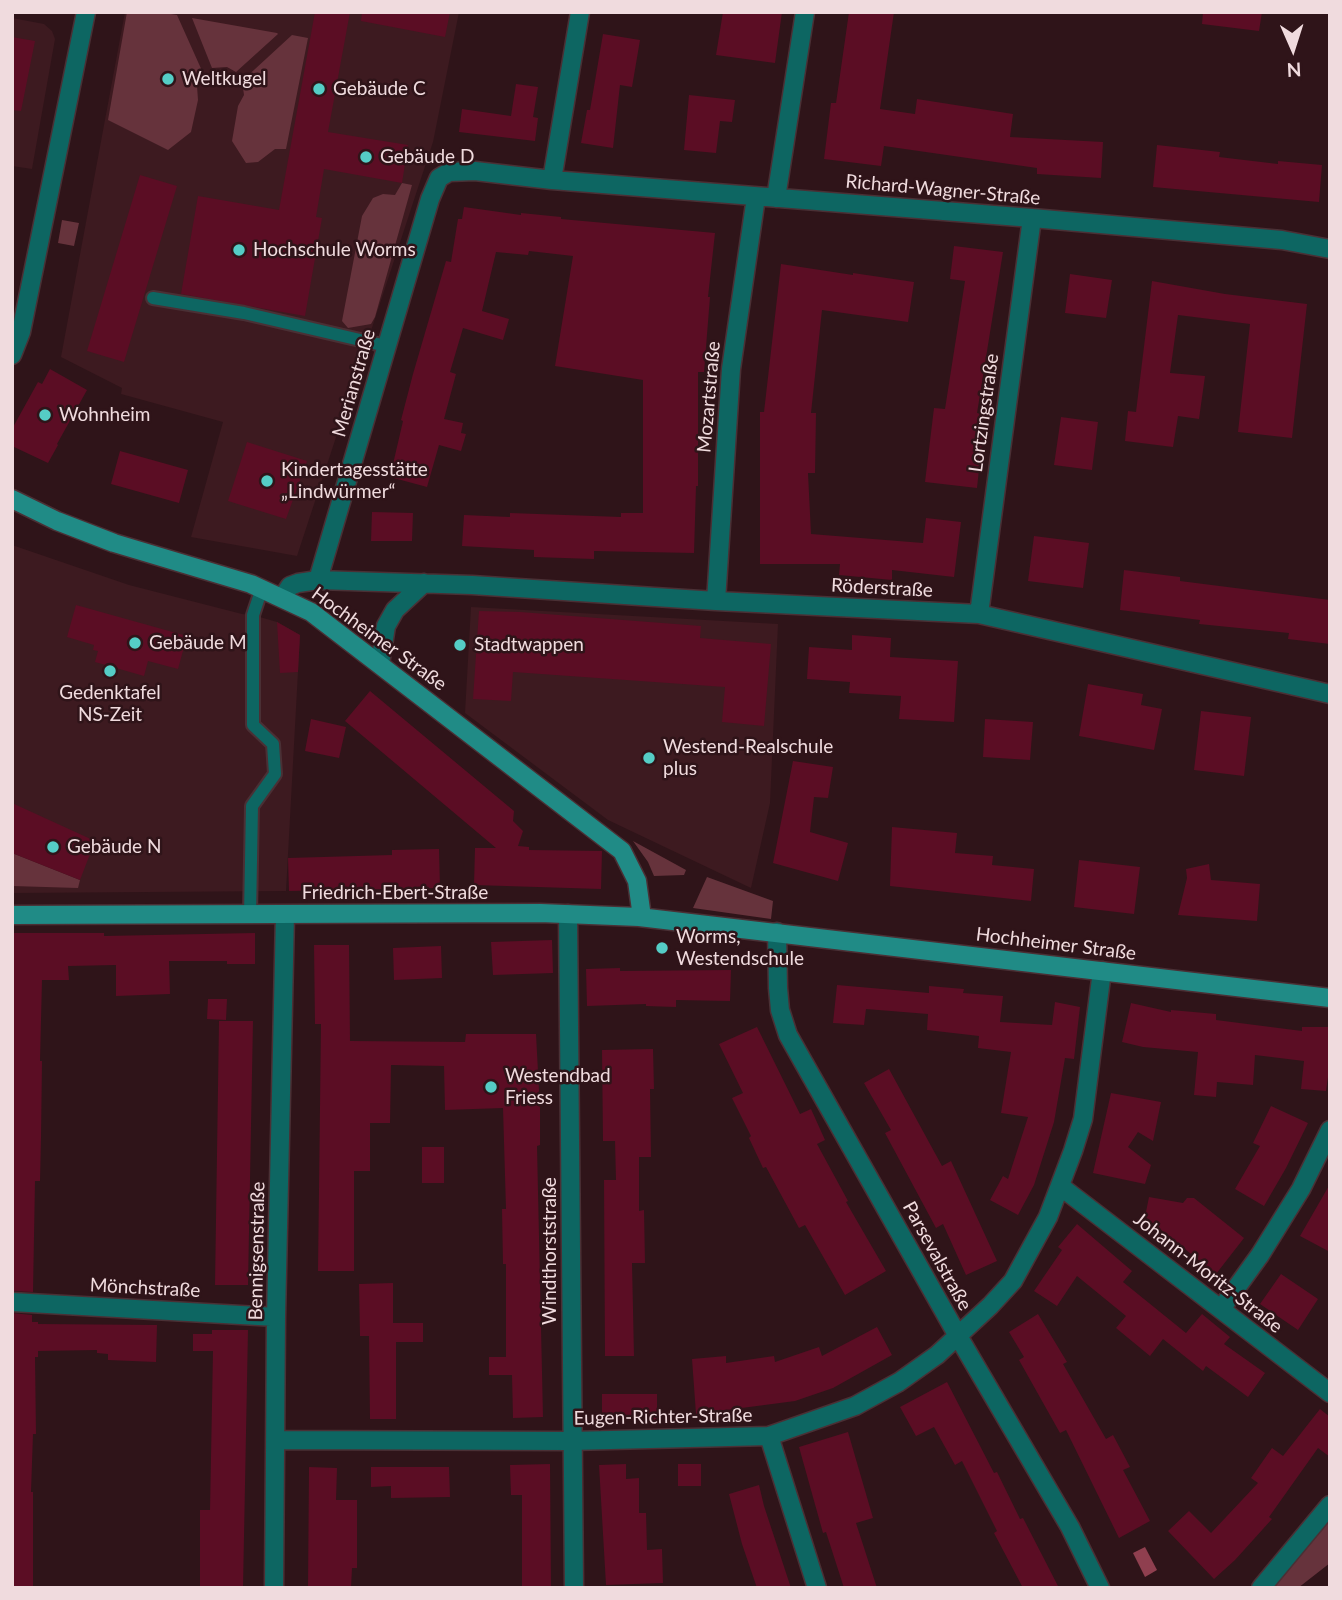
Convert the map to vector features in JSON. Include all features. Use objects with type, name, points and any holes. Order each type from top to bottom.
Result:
[{"type":"street","points":[[552,180],[580,12]]},
{"type":"street","points":[[776,198],[805,12]]},
{"type":"street","points":[[12,355],[21,332],[82,13]]},
{"type":"street","name":"Richard-Wagner-Straße","points":[[430,199],[439,178],[453,171],[475,171],[552,180],[1282,240],[1330,248]]},
{"type":"street","name":"Mozartstraße","points":[[716,601],[731,369],[757,197]]},
{"type":"street","name":"Merianstraße","points":[[318,580],[430,199]]},
{"type":"street","name":"Lortzingstraße","points":[[979,614],[1032,218]]},
{"type":"street","name":"Hochheimer Straße","points":[[12,499],[57,522],[114,543],[262,588],[311,612],[622,850],[637,881],[642,917]]},
{"type":"street","name":"Röderstraße","points":[[283,597],[290,586],[306,580],[318,580],[424,583],[979,614],[1330,694]]},
{"type":"street","points":[[380,664],[386,626],[395,610],[424,583]]},
{"type":"street","name":"Friedrich-Ebert-Straße","points":[[12,915],[568,914],[642,917],[777,932]]},
{"type":"street","name":"Windthorststraße","points":[[568,914],[574,1588]]},
{"type":"street","name":"Bennigsenstraße","points":[[274,1588],[276,1317],[285,915]]},
{"type":"street","name":"Hochheimer Straße","points":[[777,932],[1330,998]]},
{"type":"street","name":"Parsevalstraße","points":[[777,932],[780,1010],[788,1035],[958,1336],[1070,1527],[1100,1588]]},
{"type":"street","name":"Eugen-Richter-Straße","points":[[275,1440],[571,1441],[769,1436],[855,1406],[899,1382],[937,1355],[1013,1281],[1048,1217],[1083,1119],[1102,971]]},
{"type":"street","points":[[1221,1309],[1260,1255],[1301,1189],[1330,1130]]},
{"type":"street","name":"Johann-Moritz-Straße","points":[[1060,1186],[1330,1393]]},
{"type":"street","name":"Mönchstraße","points":[[12,1302],[276,1317]]},
{"type":"street","points":[[769,1436],[817,1588]]},
{"type":"street","points":[[1261,1588],[1330,1505]]},
{"type":"lane","points":[[153,298],[244,313],[386,345]]},
{"type":"lane","points":[[250,915],[252,806],[275,774],[273,744],[253,725],[253,615],[262,588]]},
{"type":"shaded area","name":"Hochschule Worms","points":[[125,12],[459,12],[433,142],[297,556],[191,537],[223,422],[121,394],[122,388],[61,357]]},
{"type":"shaded area","points":[[127,12],[177,15],[203,73],[197,86],[198,100],[191,132],[168,150],[108,120]]},
{"type":"shaded area","points":[[12,18],[44,24],[52,31],[55,39],[32,169],[12,166]]},
{"type":"shaded area","points":[[192,18],[278,34],[236,72],[227,67],[212,68]]},
{"type":"shaded area","points":[[292,35],[308,38],[286,149],[275,149],[258,162],[246,163],[232,141],[238,106],[244,95],[242,81]]},
{"type":"shaded area","points":[[402,183],[412,185],[375,317],[371,324],[348,328],[342,321],[362,216],[373,198],[383,194],[395,195]]},
{"type":"shaded area","points":[[62,220],[79,223],[74,246],[58,243]]},
{"type":"shaded area","points":[[12,545],[129,585],[277,622],[300,635],[286,891],[12,893]]},
{"type":"shaded area","name":"Westend-Realschule plus","points":[[471,607],[778,624],[770,803],[751,888],[608,820],[465,713]]},
{"type":"shaded area","points":[[633,841],[686,870],[684,875],[654,876]]},
{"type":"shaded area","points":[[12,853],[80,880],[78,888],[12,886]]},
{"type":"shaded area","points":[[707,877],[773,901],[771,919],[693,908]]},
{"type":"shaded area","points":[[1330,1518],[1330,1563],[1298,1588],[1272,1588]]},
{"type":"shaded area","points":[[1145,1547],[1157,1570],[1145,1577],[1133,1553]]},
{"type":"building","points":[[315,12],[350,12],[328,132],[408,145],[402,183],[324,169],[316,217],[322,218],[305,316],[181,294],[198,196],[279,210]]},
{"type":"building","points":[[362,12],[450,12],[445,37],[361,21]]},
{"type":"building","points":[[723,12],[782,12],[775,63],[716,55]]},
{"type":"building","points":[[849,12],[894,12],[880,109],[915,114],[917,99],[1013,114],[1010,137],[1103,142],[1101,178],[1037,174],[1037,168],[884,146],[881,166],[824,159],[831,103],[836,103]]},
{"type":"building","points":[[1203,12],[1262,12],[1259,31],[1202,24]]},
{"type":"building","points":[[603,34],[640,40],[632,87],[620,85],[613,148],[581,143],[587,110],[590,110]]},
{"type":"building","points":[[12,37],[35,41],[21,111],[12,110]]},
{"type":"building","points":[[516,84],[538,87],[533,117],[538,118],[535,141],[459,132],[462,109],[511,116]]},
{"type":"building","points":[[689,95],[735,100],[732,122],[720,121],[716,153],[684,150]]},
{"type":"building","points":[[1157,145],[1220,152],[1219,157],[1278,164],[1278,161],[1322,165],[1319,202],[1153,187]]},
{"type":"building","points":[[140,175],[177,186],[124,362],[87,351]]},
{"type":"building","points":[[464,207],[715,233],[704,372],[698,372],[698,486],[694,553],[594,551],[594,559],[534,557],[534,550],[462,546],[464,515],[510,517],[510,513],[621,517],[621,513],[643,513],[643,380],[555,366],[573,256],[529,251],[528,255],[496,252],[482,311],[509,319],[503,340],[463,328],[450,372],[456,374],[444,419],[463,423],[461,433],[466,434],[461,451],[439,445],[427,487],[390,477],[413,374],[446,261],[451,262],[458,219],[462,219]]},
{"type":"building","points":[[954,246],[1003,252],[977,413],[985,414],[977,488],[925,482],[934,408],[945,409],[965,281],[950,279]]},
{"type":"building","points":[[781,264],[914,282],[908,322],[822,310],[811,413],[816,413],[815,473],[808,473],[811,534],[923,543],[926,518],[961,522],[954,577],[892,570],[892,580],[839,575],[840,564],[760,564],[760,412],[764,412]]},
{"type":"building","points":[[1070,274],[1112,280],[1106,318],[1065,313]]},
{"type":"building","points":[[1152,281],[1225,294],[1307,304],[1292,438],[1238,432],[1250,324],[1178,315],[1170,373],[1205,376],[1199,419],[1178,416],[1173,447],[1125,441],[1128,411],[1136,412]]},
{"type":"building","name":"Wohnheim","points":[[50,369],[87,390],[48,463],[12,446],[12,429],[38,382],[42,384]]},
{"type":"building","points":[[1061,417],[1098,422],[1092,470],[1054,465]]},
{"type":"building","name":"Kindertagesstätte „Lindwürmer“","points":[[247,442],[307,461],[286,519],[228,501]]},
{"type":"building","points":[[120,451],[188,470],[179,503],[111,484]]},
{"type":"building","points":[[372,512],[413,513],[412,541],[371,541]]},
{"type":"building","points":[[1034,536],[1089,543],[1083,588],[1028,581]]},
{"type":"building","points":[[1124,570],[1180,577],[1180,581],[1330,600],[1330,644],[1288,639],[1289,633],[1199,624],[1200,620],[1120,610]]},
{"type":"building","name":"Gebäude M","points":[[76,605],[187,636],[178,669],[148,661],[144,676],[95,662],[98,651],[93,650],[94,645],[67,637]]},
{"type":"building","points":[[479,611],[701,626],[700,638],[771,644],[764,726],[722,722],[725,687],[513,672],[511,701],[473,699]]},
{"type":"building","points":[[277,622],[300,635],[298,672],[280,673]]},
{"type":"building","points":[[852,635],[891,638],[890,657],[958,661],[954,722],[899,719],[901,696],[849,693],[850,682],[807,679],[809,647],[852,650]]},
{"type":"building","points":[[1088,684],[1143,694],[1141,705],[1162,709],[1154,750],[1079,736]]},
{"type":"building","points":[[370,691],[514,811],[513,821],[523,831],[518,846],[529,847],[529,850],[602,851],[601,889],[474,885],[475,848],[496,848],[345,721]]},
{"type":"building","points":[[1201,711],[1251,717],[1244,776],[1194,770]]},
{"type":"building","points":[[311,719],[346,727],[339,758],[305,751]]},
{"type":"building","points":[[985,719],[1033,722],[1030,760],[983,757]]},
{"type":"building","points":[[793,761],[833,767],[828,798],[814,797],[810,832],[848,843],[838,881],[773,863]]},
{"type":"building","name":"Gebäude N","points":[[12,803],[95,841],[80,880],[12,853]]},
{"type":"building","points":[[892,827],[957,833],[955,853],[993,856],[992,865],[1034,869],[1031,901],[890,886]]},
{"type":"building","points":[[439,849],[440,888],[289,891],[288,858],[392,855],[392,850]]},
{"type":"building","points":[[1079,860],[1140,867],[1134,914],[1074,907]]},
{"type":"building","points":[[1209,864],[1211,880],[1260,884],[1257,921],[1178,915],[1187,878],[1186,869]]},
{"type":"building","points":[[12,933],[104,933],[104,936],[255,933],[255,964],[169,961],[170,994],[116,996],[116,965],[68,966],[69,980],[42,980],[40,1181],[35,1181],[33,1292],[12,1291]]},
{"type":"building","points":[[552,940],[553,973],[493,975],[491,942]]},
{"type":"building","points":[[314,945],[349,945],[350,1041],[465,1042],[466,1034],[536,1034],[540,1109],[540,1145],[537,1146],[543,1417],[513,1418],[512,1375],[489,1375],[489,1357],[506,1357],[506,1264],[503,1264],[502,1209],[506,1209],[503,1108],[445,1110],[444,1066],[391,1065],[390,1123],[370,1123],[370,1171],[354,1171],[354,1271],[318,1271],[321,1024],[315,1024]]},
{"type":"building","points":[[441,946],[442,978],[394,980],[393,948]]},
{"type":"building","points":[[620,968],[620,971],[731,970],[730,1001],[676,1000],[676,1007],[646,1004],[587,1006],[586,969]]},
{"type":"building","points":[[837,985],[929,993],[929,986],[964,989],[963,993],[1003,996],[1000,1022],[1052,1025],[1055,1002],[1080,1007],[1074,1059],[1065,1058],[1054,1122],[1034,1185],[1018,1215],[990,1200],[1003,1176],[1008,1179],[1028,1117],[1001,1113],[1011,1052],[978,1048],[979,1036],[927,1030],[928,1014],[866,1009],[864,1025],[833,1023]]},
{"type":"building","points":[[208,999],[227,999],[226,1020],[207,1019]]},
{"type":"building","points":[[1131,1003],[1171,1012],[1216,1014],[1216,1020],[1302,1031],[1302,1027],[1330,1027],[1330,1063],[1326,1091],[1301,1089],[1304,1061],[1255,1055],[1253,1085],[1217,1082],[1216,1097],[1194,1095],[1198,1052],[1143,1047],[1122,1042]]},
{"type":"building","points":[[219,1021],[253,1021],[248,1285],[215,1285]]},
{"type":"building","points":[[757,1027],[800,1114],[811,1109],[825,1140],[817,1144],[848,1201],[846,1202],[886,1271],[845,1295],[805,1225],[799,1228],[766,1167],[763,1168],[732,1098],[743,1093],[719,1044]]},
{"type":"building","points":[[653,1049],[654,1089],[650,1089],[651,1157],[639,1157],[639,1211],[644,1210],[645,1263],[632,1263],[634,1356],[605,1356],[604,1180],[616,1180],[615,1141],[603,1141],[602,1050]]},
{"type":"building","points":[[889,1069],[942,1166],[951,1161],[997,1261],[966,1275],[943,1224],[936,1228],[885,1133],[891,1130],[864,1083]]},
{"type":"building","points":[[1111,1093],[1161,1102],[1153,1141],[1138,1132],[1128,1147],[1151,1165],[1145,1184],[1093,1173]]},
{"type":"building","points":[[1271,1106],[1308,1123],[1264,1206],[1235,1189],[1260,1146],[1253,1143]]},
{"type":"building","points":[[422,1147],[444,1147],[444,1183],[422,1183]]},
{"type":"building","points":[[1330,1184],[1330,1252],[1300,1236]]},
{"type":"building","points":[[1149,1197],[1183,1203],[1187,1198],[1194,1198],[1244,1238],[1216,1274],[1145,1217]]},
{"type":"building","points":[[1077,1224],[1132,1271],[1123,1282],[1186,1333],[1202,1314],[1230,1337],[1224,1344],[1265,1373],[1248,1397],[1206,1366],[1203,1371],[1163,1339],[1150,1356],[1116,1328],[1126,1316],[1077,1276],[1057,1306],[1034,1291],[1062,1250],[1058,1247]]},
{"type":"building","points":[[1281,1274],[1318,1299],[1298,1330],[1260,1304]]},
{"type":"building","points":[[393,1283],[393,1323],[423,1323],[423,1342],[396,1342],[396,1419],[370,1419],[369,1336],[360,1336],[359,1284]]},
{"type":"building","points":[[12,1313],[32,1315],[32,1322],[38,1324],[157,1325],[156,1362],[108,1360],[108,1354],[97,1353],[97,1350],[38,1351],[38,1357],[35,1357],[36,1434],[33,1434],[31,1492],[33,1588],[12,1588]]},
{"type":"building","points":[[1038,1314],[1067,1362],[1063,1364],[1106,1439],[1113,1435],[1130,1467],[1123,1470],[1150,1521],[1119,1538],[1066,1430],[1060,1433],[1019,1360],[1024,1357],[1009,1332]]},
{"type":"building","points":[[877,1327],[892,1355],[833,1388],[795,1401],[696,1414],[692,1359],[726,1356],[726,1363],[774,1356],[775,1362],[819,1347],[822,1356]]},
{"type":"building","points":[[212,1330],[248,1330],[243,1588],[200,1588],[200,1510],[210,1510],[213,1351],[193,1351],[193,1334],[212,1334]]},
{"type":"building","points":[[947,1382],[994,1473],[997,1472],[1020,1519],[1023,1518],[1059,1588],[1023,1588],[994,1533],[997,1531],[962,1461],[955,1465],[934,1427],[916,1436],[900,1407]]},
{"type":"building","points":[[602,1394],[657,1394],[657,1420],[602,1420]]},
{"type":"building","points":[[1320,1409],[1330,1417],[1330,1457],[1318,1448],[1269,1517],[1272,1519],[1214,1579],[1168,1531],[1189,1511],[1211,1533],[1258,1483],[1251,1478],[1272,1448],[1283,1456]]},
{"type":"building","points":[[848,1432],[873,1518],[856,1523],[877,1588],[844,1588],[826,1532],[823,1533],[799,1447]]},
{"type":"building","points":[[550,1464],[551,1588],[522,1588],[522,1495],[511,1495],[510,1465]]},
{"type":"building","points":[[626,1464],[626,1479],[639,1478],[639,1513],[646,1513],[647,1550],[662,1549],[663,1583],[606,1585],[599,1465]]},
{"type":"building","points":[[678,1464],[701,1464],[701,1486],[678,1486]]},
{"type":"building","points":[[309,1467],[337,1468],[336,1500],[357,1500],[357,1568],[352,1568],[351,1588],[308,1588]]},
{"type":"building","points":[[371,1467],[449,1467],[450,1497],[391,1498],[391,1486],[371,1487]]},
{"type":"building","points":[[759,1485],[791,1588],[757,1588],[742,1544],[729,1494]]},
{"type":"place","name":"Weltkugel","points":[[168,79]]},
{"type":"place","name":"Gebäude C","points":[[319,89]]},
{"type":"place","name":"Gebäude D","points":[[366,157]]},
{"type":"place","name":"Hochschule Worms","points":[[239,250]]},
{"type":"place","name":"Wohnheim","points":[[45,415]]},
{"type":"place","name":"Kindertagesstätte „Lindwürmer“","points":[[267,481]]},
{"type":"place","name":"Gebäude M","points":[[135,643]]},
{"type":"place","name":"Stadtwappen","points":[[460,645]]},
{"type":"place","name":"Gedenktafel NS-Zeit","points":[[110,671]]},
{"type":"place","name":"Westend-Realschule plus","points":[[649,758]]},
{"type":"place","name":"Gebäude N","points":[[53,847]]},
{"type":"place","name":"Worms, Westendschule","points":[[662,948]]},
{"type":"place","name":"Westendbad Friess","points":[[491,1087]]}]
